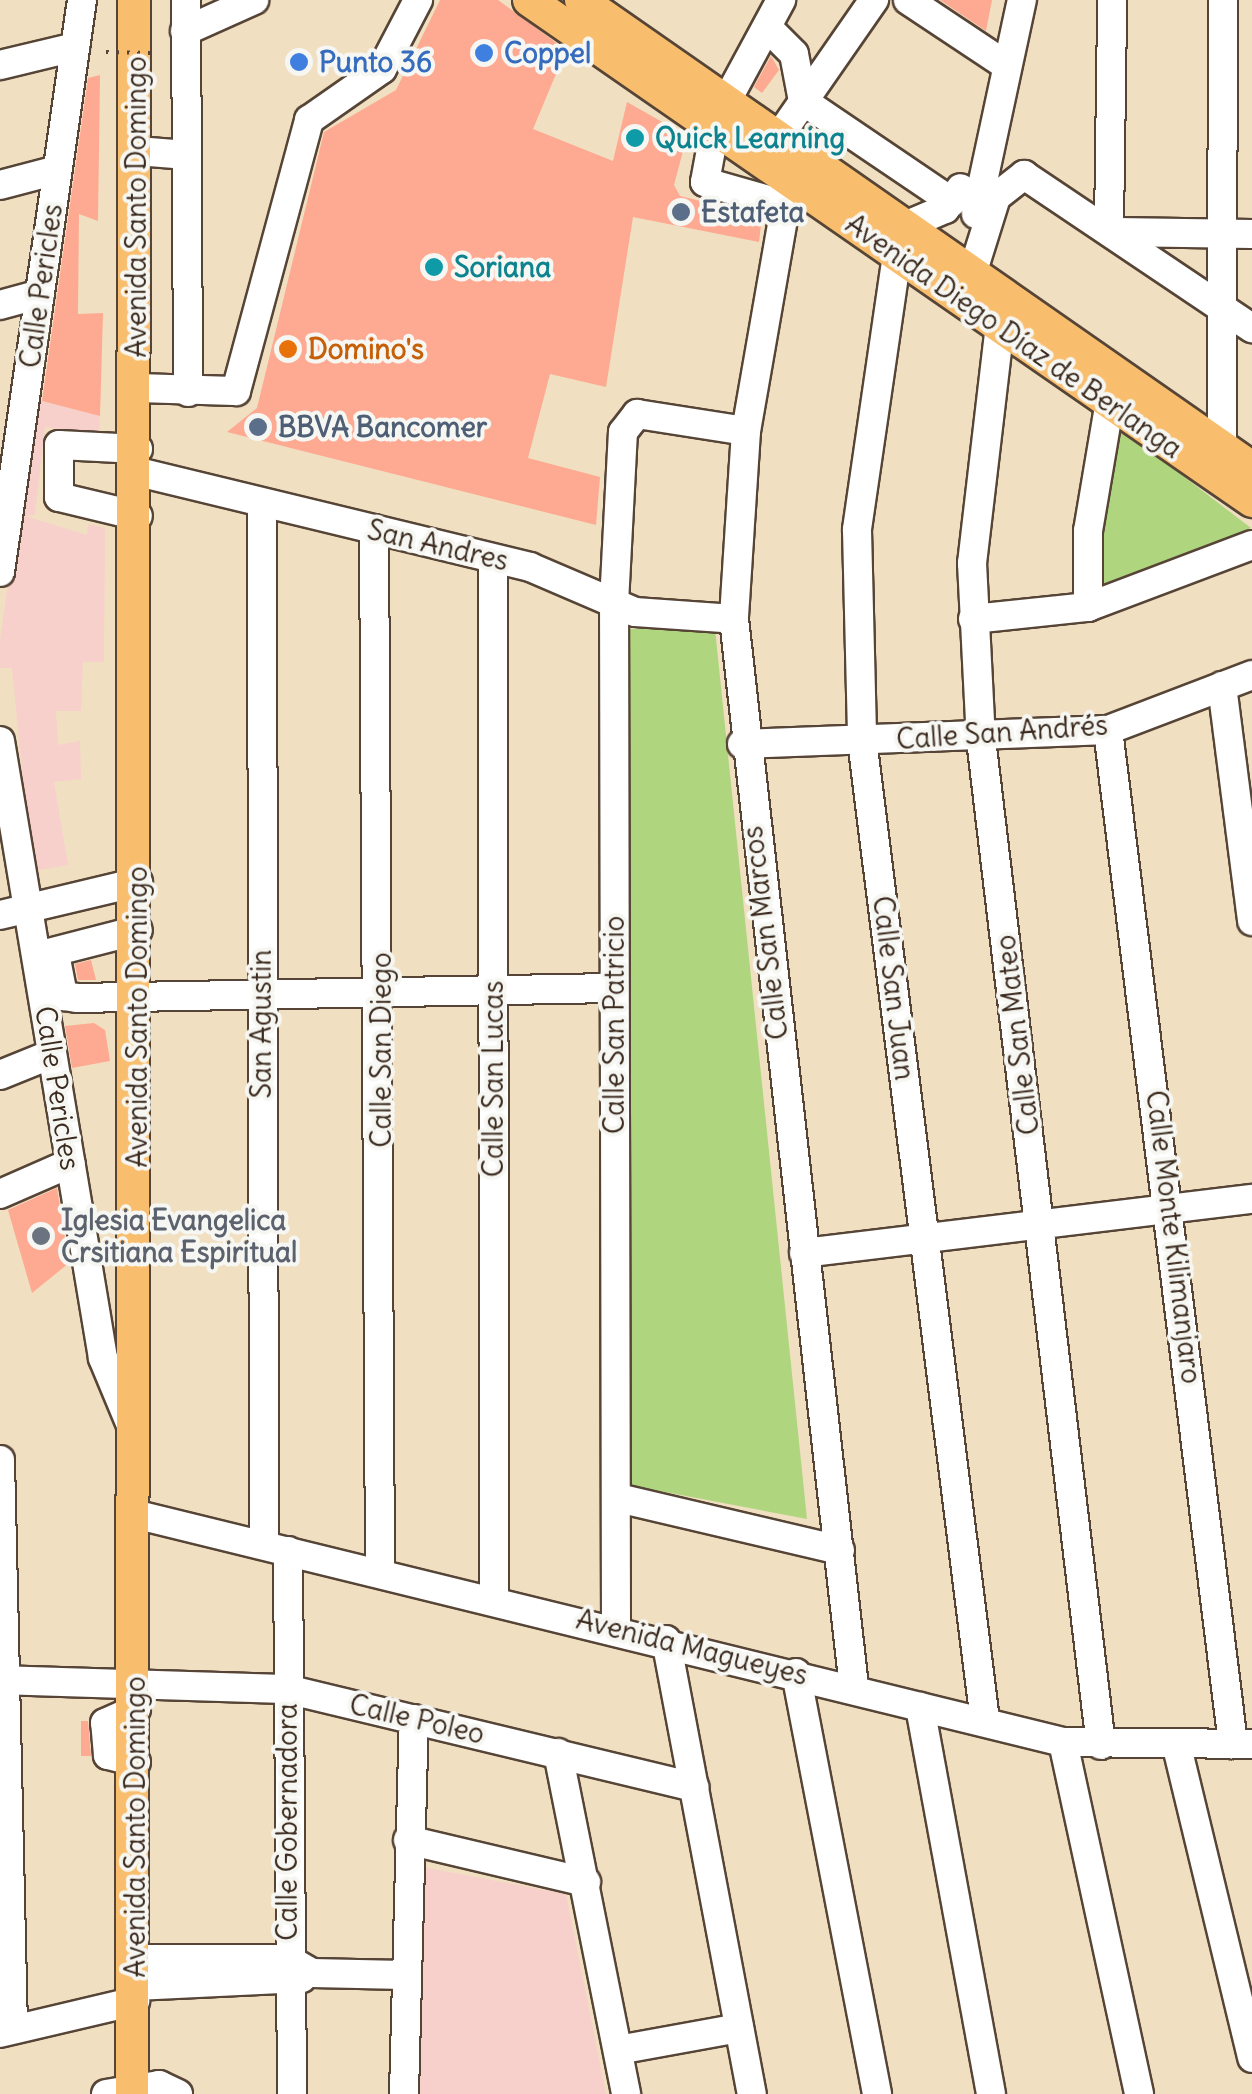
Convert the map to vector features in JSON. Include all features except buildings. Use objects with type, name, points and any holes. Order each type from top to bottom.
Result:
[{"type":"main road","name":"Avenida Santo Domingo","points":[[124,2091],[135,1982],[133,1430],[138,460],[134,0]]},
{"type":"main road","name":"Avenida Diego Díaz de Berlanga","points":[[530,0],[771,148],[912,223],[965,279],[1000,324],[1252,501]]},
{"type":"main road","name":"Avenida Diego Díaz de Berlanga","points":[[582,0],[721,114]]},
{"type":"main road","name":"Avenida Diego Díaz de Berlanga","points":[[771,148],[788,192],[897,255],[965,279],[1252,468]]},
{"type":"street","name":"Calle Pericles","points":[[0,572],[11,425],[40,294],[82,0]]},
{"type":"street","points":[[186,0],[188,392]]},
{"type":"street","points":[[185,31],[254,0]]},
{"type":"street","points":[[136,388],[236,391],[310,120],[382,69],[418,0]]},
{"type":"street","points":[[782,0],[721,114],[702,175],[738,193],[788,192]]},
{"type":"street","points":[[738,193],[874,0]]},
{"type":"street","points":[[908,0],[1006,65]]},
{"type":"street","points":[[965,279],[981,222],[988,150],[1022,0]]},
{"type":"street","points":[[1112,0],[1112,229]]},
{"type":"street","points":[[1222,446],[1223,0]]},
{"type":"street","points":[[769,29],[794,54],[803,102],[952,202]]},
{"type":"street","points":[[0,66],[75,47]]},
{"type":"street","points":[[912,223],[952,202],[988,150]]},
{"type":"street","points":[[137,151],[187,156]]},
{"type":"street","points":[[0,184],[57,170]]},
{"type":"street","points":[[981,222],[1002,185],[1024,175],[1112,229],[1252,328]]},
{"type":"street","name":"Calle San Marcos","points":[[788,192],[746,431],[734,619],[742,744],[854,1687]]},
{"type":"street","points":[[1112,229],[1252,234]]},
{"type":"street","name":"Calle San Juan","points":[[897,255],[857,530],[862,740],[984,1720]]},
{"type":"street","points":[[0,305],[40,294]]},
{"type":"street","name":"Calle San Mateo","points":[[1000,324],[974,620],[981,740],[1102,1746]]},
{"type":"street","points":[[1088,607],[1088,531],[1110,401]]},
{"type":"street","name":"Calle San Patricio","points":[[616,1628],[614,603],[624,424],[637,414],[746,431]]},
{"type":"street","name":"San Andres","points":[[138,516],[59,496],[59,445],[138,460],[262,505],[493,559],[614,603],[667,617],[734,619]]},
{"type":"street","name":"San Agustin","points":[[262,505],[260,996],[276,1547]]},
{"type":"street","name":"Calle San Diego","points":[[374,530],[382,998],[380,1572]]},
{"type":"street","points":[[974,620],[1088,607],[1252,545]]},
{"type":"street","name":"Calle San Lucas","points":[[493,559],[494,1598]]},
{"type":"street","name":"Calle San Andrés","points":[[742,744],[981,740],[1108,730],[1252,675]]},
{"type":"street","points":[[1222,686],[1252,921]]},
{"type":"street","name":"Calle Monte Kilimanjaro","points":[[1108,730],[1243,1744]]},
{"type":"street","name":"Calle Pericles","points":[[0,742],[30,908],[46,954],[53,995],[52,1054],[103,1358],[133,1430]]},
{"type":"street","points":[[0,914],[138,882]]},
{"type":"street","points":[[46,954],[138,930]]},
{"type":"street","points":[[53,995],[382,998],[614,988]]},
{"type":"street","points":[[0,1075],[52,1054]]},
{"type":"street","points":[[0,1194],[71,1162]]},
{"type":"street","points":[[804,1253],[1252,1199]]},
{"type":"street","points":[[0,1460],[7,2031],[135,1982],[296,1972],[404,1975]]},
{"type":"street","points":[[618,1498],[840,1550]]},
{"type":"street","name":"Avenida Magueyes","points":[[134,1514],[666,1640],[1064,1742],[1177,1747],[1243,1744]]},
{"type":"street","name":"Calle Gobernadora","points":[[276,1547],[286,1689],[296,1972],[292,2094]]},
{"type":"street","points":[[666,1640],[752,2094]]},
{"type":"street","points":[[796,1672],[877,2094]]},
{"type":"street","name":"Calle Poleo","points":[[3,1680],[136,1698],[286,1689],[694,1787]]},
{"type":"street","points":[[920,1707],[991,2094]]},
{"type":"street","points":[[404,2094],[404,1975],[414,1719]]},
{"type":"street","points":[[1064,1742],[1139,2094]]},
{"type":"street","points":[[1177,1747],[1252,2058]]},
{"type":"street","points":[[558,1753],[626,2094]]},
{"type":"street","points":[[408,1840],[586,1882]]},
{"type":"street","points":[[618,2050],[739,2028]]},
{"type":"street","points":[[124,2091],[178,2094]]},
{"type":"path","points":[[106,52],[150,53]]},
{"type":"shaded area","points":[[34,399],[100,416],[99,434],[45,427],[35,515],[25,516],[87,535],[88,524],[105,528],[104,662],[83,662],[81,711],[56,711],[58,745],[80,741],[81,779],[54,782],[68,865],[32,871],[12,668],[0,668],[0,641]]},
{"type":"shaded area","points":[[417,1866],[566,1894],[606,2094],[415,2094]]},
{"type":"green space","points":[[1110,420],[1251,528],[1095,593]]},
{"type":"green space","points":[[622,629],[715,629],[807,1519],[623,1484]]},
{"type":"place","name":"Coppel","points":[[484,53]]},
{"type":"place","name":"Punto 36","points":[[299,62]]},
{"type":"place","name":"Quick Learning","points":[[635,138]]},
{"type":"place","name":"Estafeta","points":[[681,212]]},
{"type":"place","name":"Soriana","points":[[434,267]]},
{"type":"place","name":"Domino's","points":[[288,349]]},
{"type":"place","name":"BBVA Bancomer","points":[[258,427]]},
{"type":"place","name":"Iglesia Evangelica Crsitiana Espiritual","points":[[41,1236]]}]
